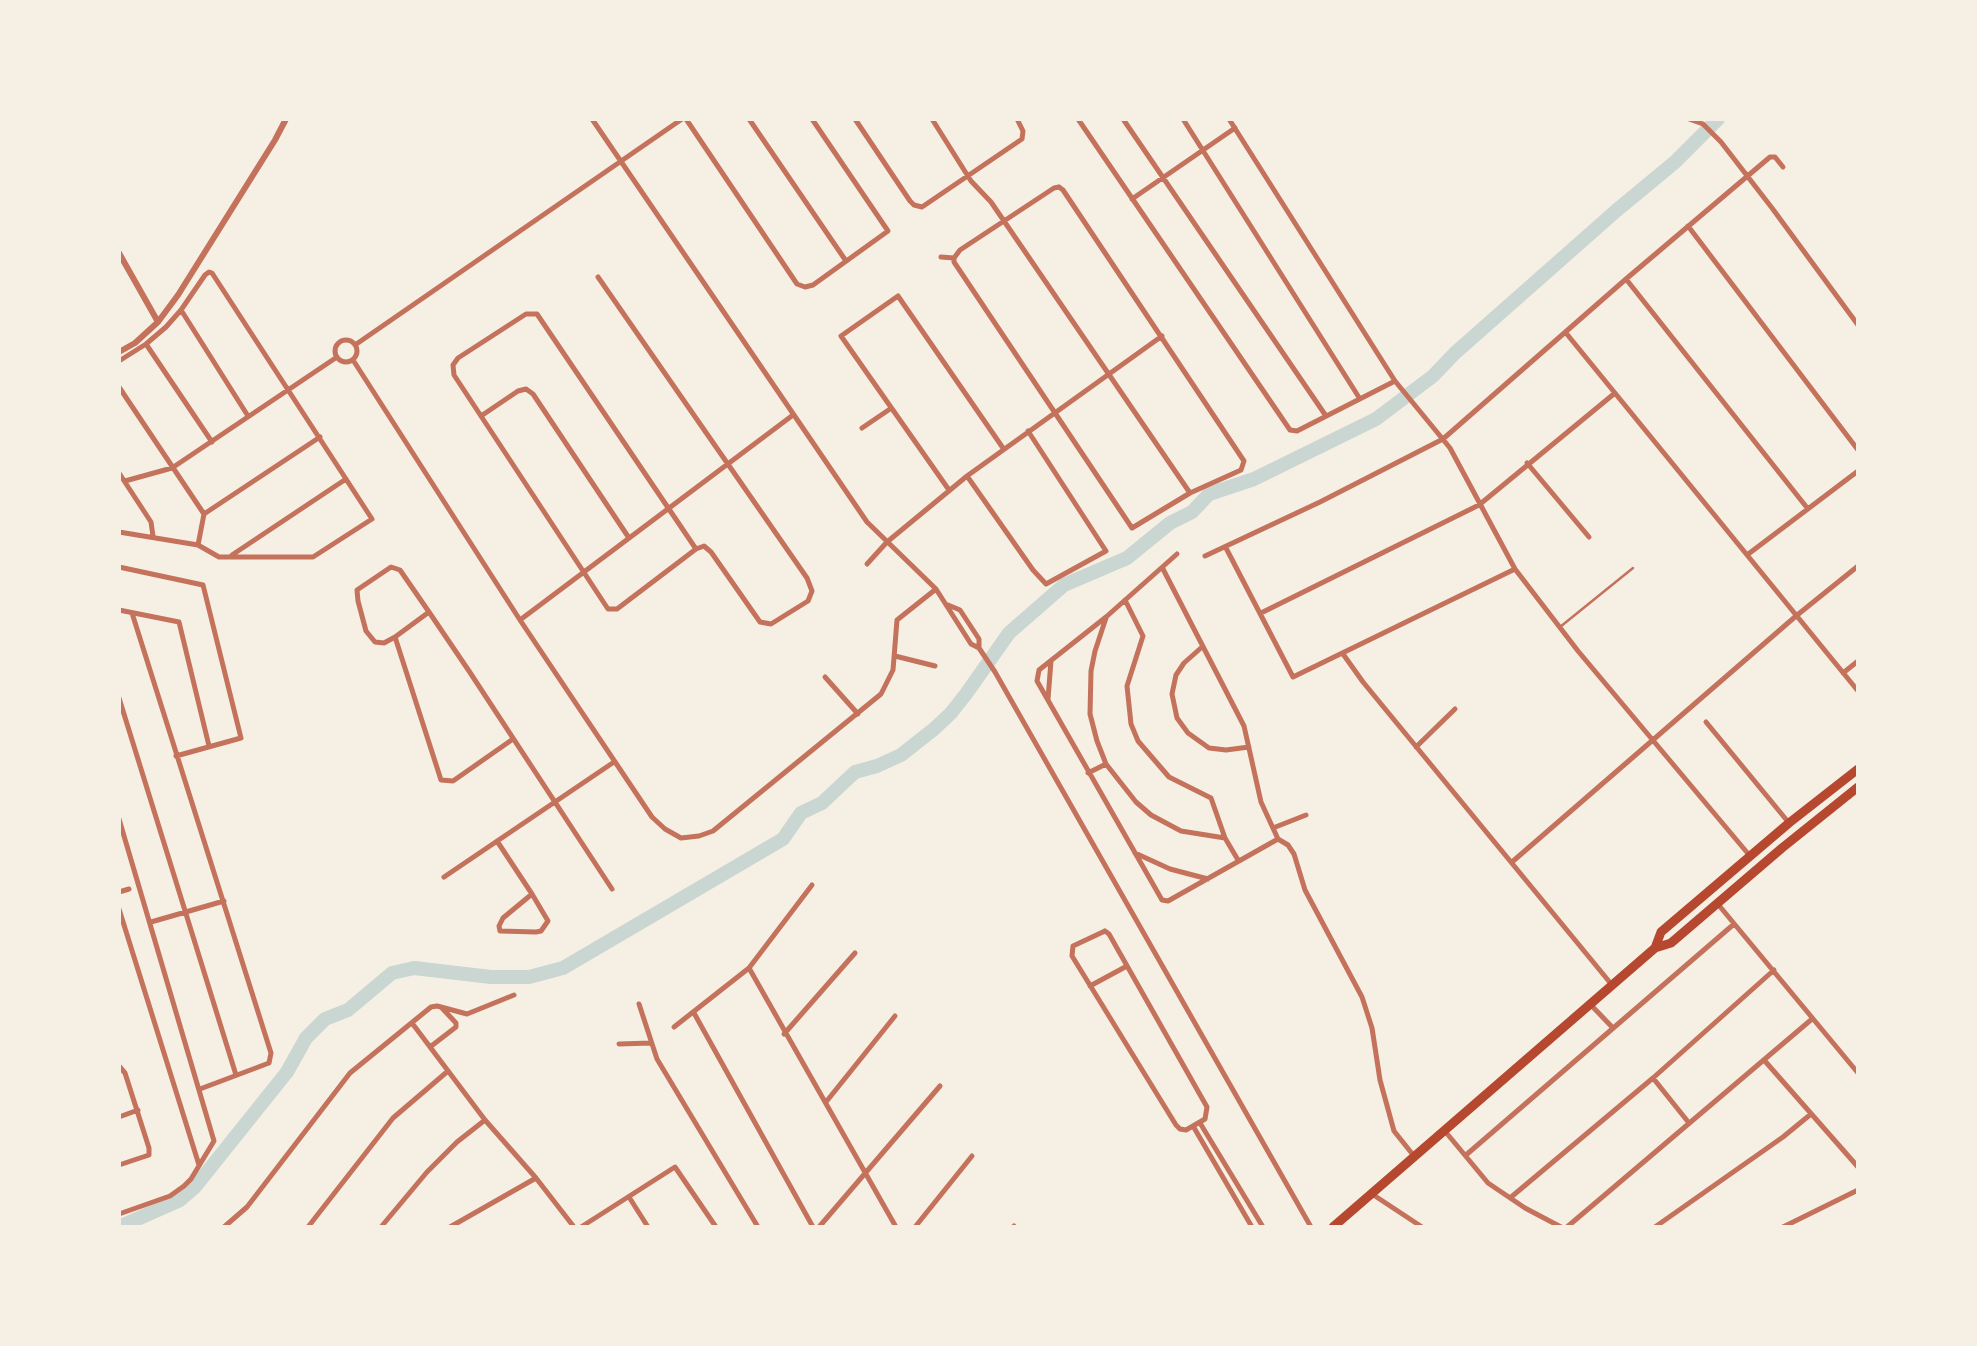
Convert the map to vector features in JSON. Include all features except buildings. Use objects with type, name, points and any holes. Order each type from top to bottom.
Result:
[{"type":"highway","points":[[1656,948],[1661,932],[1789,823],[1858,769]]},
{"type":"highway","points":[[1333,1227],[1656,948],[1671,943],[1858,787]]},
{"type":"street","points":[[119,352],[135,343],[158,322],[205,253],[286,119]]},
{"type":"street","points":[[592,119],[867,522],[936,589],[971,644],[979,648],[995,671],[1311,1227]]},
{"type":"street","points":[[355,345],[684,119],[797,284],[805,287],[813,285],[888,231],[812,119]]},
{"type":"street","points":[[749,119],[846,261]]},
{"type":"street","points":[[855,119],[914,205],[922,207],[1022,139],[1023,131],[1017,119]]},
{"type":"street","points":[[932,119],[971,181],[991,202],[1189,493]]},
{"type":"street","points":[[1078,119],[1290,430],[1297,431],[1395,381]]},
{"type":"street","points":[[1123,119],[1326,416]]},
{"type":"street","points":[[1183,119],[1360,399]]},
{"type":"street","points":[[1229,119],[1395,381],[1457,460],[1516,569],[1560,627],[1750,856]]},
{"type":"street","points":[[1689,119],[1703,124],[1720,142],[1858,325]]},
{"type":"street","points":[[1132,200],[1235,128]]},
{"type":"street","points":[[1205,556],[1443,439],[1747,176],[1773,156],[1783,167]]},
{"type":"street","points":[[1059,187],[1244,461],[1241,470],[1189,493],[1132,528],[955,267],[954,258],[960,250],[1059,187]]},
{"type":"street","points":[[1688,226],[1858,450]]},
{"type":"street","points":[[119,253],[158,322]]},
{"type":"street","points":[[942,257],[954,258]]},
{"type":"street","points":[[119,361],[146,344],[181,310],[205,275],[212,273],[372,519],[317,555],[219,557],[198,544],[119,532]]},
{"type":"street","points":[[598,277],[807,578],[811,585],[811,597],[771,624],[763,624],[708,547],[700,546],[615,610],[608,609],[454,375],[454,361],[526,314],[537,313],[696,549]]},
{"type":"street","points":[[1626,279],[1808,509]]},
{"type":"street","points":[[948,490],[841,336],[898,296],[1003,448]]},
{"type":"street","points":[[181,310],[248,416]]},
{"type":"street","points":[[1566,333],[1858,691]]},
{"type":"street","points":[[867,564],[887,542],[967,475],[1162,336]]},
{"type":"street","points":[[342,341],[352,341],[355,345],[356,356],[353,360],[344,362],[337,357],[336,348],[342,341]]},
{"type":"street","points":[[146,344],[212,442]]},
{"type":"street","points":[[125,481],[172,468],[337,357]]},
{"type":"street","points":[[353,360],[614,762],[652,817],[664,829],[681,838],[699,836],[719,826],[858,714],[885,688],[893,670],[897,621],[936,589]]},
{"type":"street","points":[[119,387],[204,514]]},
{"type":"street","points":[[481,415],[518,391],[526,389],[533,394],[629,538]]},
{"type":"street","points":[[1261,613],[1479,505],[1615,393]]},
{"type":"street","points":[[862,428],[890,409]]},
{"type":"street","points":[[520,620],[793,415]]},
{"type":"street","points":[[967,475],[1033,570],[1046,584],[1106,551],[1028,431]]},
{"type":"street","points":[[198,544],[204,514],[320,437]]},
{"type":"street","points":[[1527,463],[1589,537]]},
{"type":"street","points":[[1747,555],[1858,471]]},
{"type":"street","points":[[119,472],[151,522],[153,536]]},
{"type":"street","points":[[232,555],[346,479]]},
{"type":"street","points":[[1226,548],[1293,677],[1516,569]]},
{"type":"street","points":[[1177,554],[1163,569],[1051,661],[1037,674],[1037,681],[1162,900],[1168,901],[1278,839]]},
{"type":"street","points":[[429,612],[384,643],[375,642],[371,639],[357,590],[394,566],[400,570],[429,612],[555,801],[612,889]]},
{"type":"street","points":[[1511,862],[1796,616],[1858,566]]},
{"type":"street","points":[[119,567],[203,585],[242,737],[176,756]]},
{"type":"street","points":[[1163,569],[1244,726],[1261,802],[1278,839],[1288,845],[1294,854],[1305,890],[1363,997],[1372,1028],[1380,1080],[1394,1131],[1414,1156]]},
{"type":"street","points":[[1125,600],[1143,636],[1127,686],[1131,724],[1138,741],[1169,777],[1211,797],[1225,838],[1238,860]]},
{"type":"street","points":[[948,605],[960,610],[968,621],[979,639],[979,648]]},
{"type":"street","points":[[119,610],[179,622],[209,746]]},
{"type":"street","points":[[132,613],[271,1053],[269,1063],[200,1089]]},
{"type":"street","points":[[1106,617],[1091,671],[1090,714],[1106,764],[1136,802],[1151,816],[1181,831],[1225,838]]},
{"type":"street","points":[[395,636],[441,780],[453,781],[513,739]]},
{"type":"street","points":[[1202,647],[1184,663],[1176,675],[1172,694],[1177,718],[1188,733],[1209,748],[1226,750],[1249,747]]},
{"type":"street","points":[[1343,654],[1363,682],[1612,985]]},
{"type":"street","points":[[895,656],[935,666]]},
{"type":"street","points":[[1048,701],[1051,661]]},
{"type":"street","points":[[1843,673],[1858,661]]},
{"type":"street","points":[[825,677],[858,714]]},
{"type":"street","points":[[119,698],[236,1075]]},
{"type":"street","points":[[1416,747],[1455,709]]},
{"type":"street","points":[[1706,722],[1789,823]]},
{"type":"street","points":[[444,877],[614,762]]},
{"type":"street","points":[[1088,773],[1106,764]]},
{"type":"street","points":[[1273,828],[1306,815]]},
{"type":"street","points":[[119,819],[215,1141],[191,1179],[170,1196],[119,1214]]},
{"type":"street","points":[[497,841],[532,894],[548,922],[544,929],[536,932],[500,931],[503,918],[532,894]]},
{"type":"street","points":[[1135,853],[1170,869],[1208,879]]},
{"type":"street","points":[[674,1027],[749,968],[812,885]]},
{"type":"street","points":[[119,892],[129,889]]},
{"type":"street","points":[[151,922],[224,901]]},
{"type":"street","points":[[1717,903],[1858,1073]]},
{"type":"street","points":[[119,909],[199,1166]]},
{"type":"street","points":[[1466,1155],[1734,925]]},
{"type":"street","points":[[1105,931],[1207,1107],[1208,1113],[1200,1123],[1186,1130],[1176,1125],[1090,986],[1072,956],[1073,946],[1105,931]]},
{"type":"street","points":[[785,1034],[855,953]]},
{"type":"street","points":[[1090,986],[1127,966]]},
{"type":"street","points":[[749,968],[896,1227]]},
{"type":"street","points":[[1510,1198],[1653,1078],[1773,970]]},
{"type":"street","points":[[224,1227],[247,1207],[350,1073],[367,1057],[431,1007],[467,1014],[514,995]]},
{"type":"street","points":[[639,1004],[651,1043],[666,1076],[758,1227]]},
{"type":"street","points":[[1590,1004],[1613,1028]]},
{"type":"street","points":[[430,1047],[455,1030],[456,1023],[441,1007]]},
{"type":"street","points":[[694,1013],[816,1227],[940,1086]]},
{"type":"street","points":[[826,1102],[895,1016]]},
{"type":"street","points":[[1567,1227],[1812,1019]]},
{"type":"street","points":[[412,1023],[485,1120],[536,1178],[574,1227]]},
{"type":"street","points":[[619,1044],[651,1043]]},
{"type":"street","points":[[1764,1060],[1858,1167]]},
{"type":"street","points":[[119,1066],[125,1073],[138,1111],[149,1155],[119,1165]]},
{"type":"street","points":[[308,1227],[393,1118],[448,1071]]},
{"type":"street","points":[[1653,1078],[1689,1123]]},
{"type":"street","points":[[119,1117],[138,1111]]},
{"type":"street","points":[[1655,1227],[1783,1137],[1811,1114]]},
{"type":"street","points":[[382,1227],[428,1172],[457,1142],[485,1120]]},
{"type":"street","points":[[1200,1123],[1263,1227]]},
{"type":"street","points":[[1193,1126],[1252,1227]]},
{"type":"street","points":[[1444,1129],[1488,1183],[1561,1227]]},
{"type":"street","points":[[915,1227],[972,1156]]},
{"type":"street","points":[[581,1227],[674,1167],[716,1227]]},
{"type":"street","points":[[450,1227],[536,1178]]},
{"type":"street","points":[[1783,1227],[1858,1189]]},
{"type":"street","points":[[1371,1193],[1422,1227]]},
{"type":"street","points":[[629,1197],[648,1227]]},
{"type":"lane","points":[[1560,627],[1633,568]]},
{"type":"waterway","points":[[119,1227],[180,1200],[195,1187],[287,1072],[306,1038],[325,1019],[348,1010],[392,973],[414,968],[491,977],[529,977],[563,968],[783,839],[801,813],[822,803],[855,772],[901,755],[934,729],[966,694],[1009,633],[1064,585],[1127,558],[1170,523],[1192,512],[1209,494],[1254,479],[1376,419],[1433,376],[1455,353],[1675,162],[1718,119]]}]
